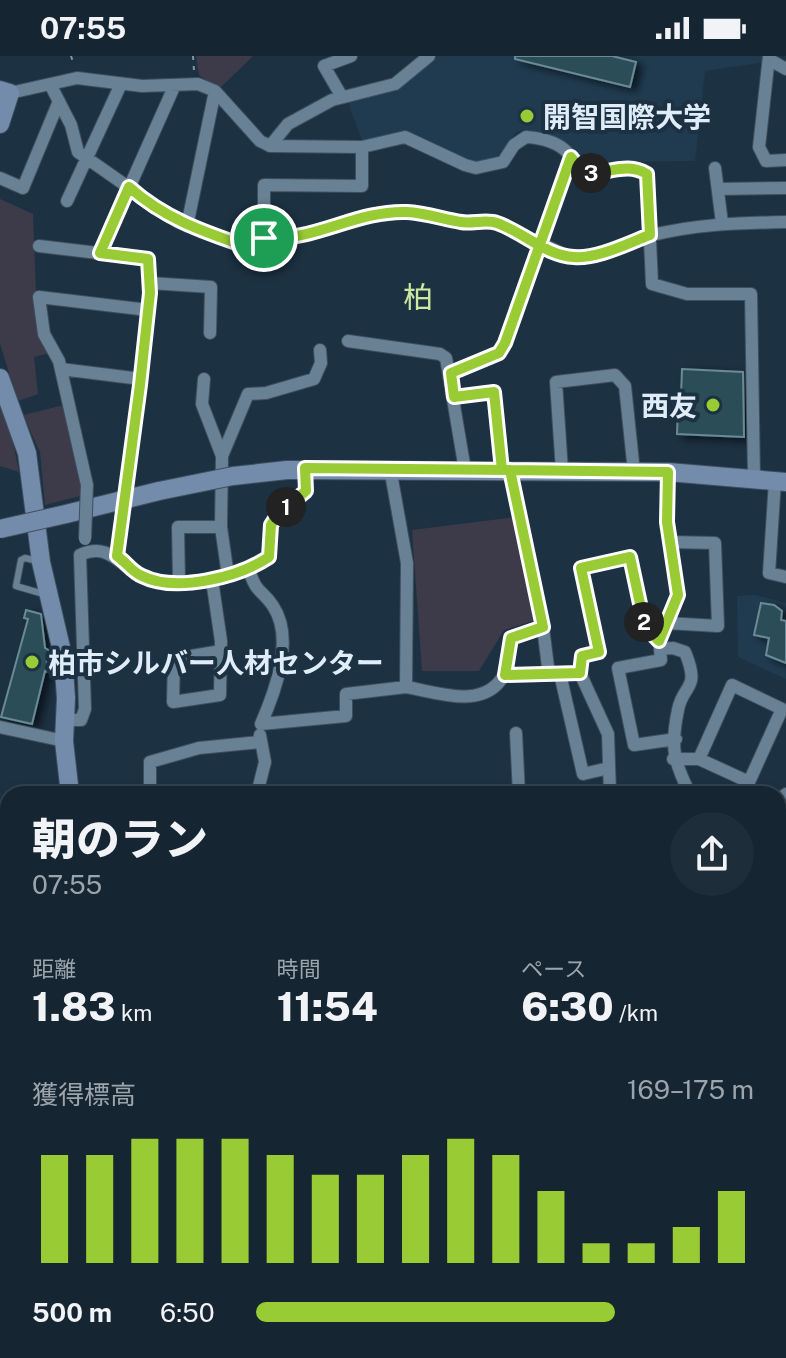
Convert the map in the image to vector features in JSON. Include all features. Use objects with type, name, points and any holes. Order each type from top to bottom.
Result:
[{"type":"street","points":[[342,97],[324,66],[351,56]]},
{"type":"street","points":[[270,146],[288,124],[342,97],[395,84],[429,56]]},
{"type":"street","points":[[786,69],[770,58],[759,147],[766,161],[786,160]]},
{"type":"street","points":[[0,124],[5,92],[77,78],[174,87],[198,84],[215,91],[260,141],[270,146],[362,147],[405,137],[476,168],[503,162],[514,145],[526,137],[556,144],[583,172],[596,174],[613,168],[637,168],[647,174],[652,284],[687,294],[751,294],[754,478]]},
{"type":"street","points":[[50,84],[71,125],[78,152],[151,206],[187,226],[245,246],[264,238],[309,235],[356,218],[406,212],[463,223],[494,222],[551,251],[582,257],[650,235],[722,223],[786,222]]},
{"type":"street","points":[[67,201],[121,84]]},
{"type":"street","points":[[100,253],[174,87]]},
{"type":"street","points":[[187,226],[215,91]]},
{"type":"street","points":[[0,178],[23,188],[59,101]]},
{"type":"street","points":[[264,238],[264,185],[362,186],[362,147]]},
{"type":"street","points":[[451,373],[499,353],[571,157]]},
{"type":"street","points":[[715,168],[722,223]]},
{"type":"street","points":[[718,189],[786,188]]},
{"type":"street","points":[[39,246],[148,259],[150,283],[141,379],[117,556]]},
{"type":"street","points":[[150,283],[211,287],[210,333]]},
{"type":"street","points":[[66,720],[81,720],[85,709],[80,555],[85,539],[87,485],[61,369],[44,334],[39,297],[148,310]]},
{"type":"street","points":[[348,341],[440,354],[450,364],[465,470]]},
{"type":"street","points":[[222,456],[248,394],[266,393],[314,379],[321,363],[320,350]]},
{"type":"street","points":[[61,369],[141,379]]},
{"type":"street","points":[[562,471],[556,382],[615,375],[625,386],[634,472]]},
{"type":"street","points":[[0,378],[31,468],[41,562],[63,656],[64,741],[69,786]]},
{"type":"street","points":[[204,379],[202,404],[222,456],[221,527],[228,576]]},
{"type":"street","points":[[454,397],[494,392],[506,470],[555,675],[583,774],[609,768]]},
{"type":"street","points":[[390,468],[407,563],[406,687]]},
{"type":"street","points":[[80,555],[99,550],[117,556],[143,577],[179,581],[212,580],[249,570],[269,557],[271,525],[278,514],[306,491],[296,469]]},
{"type":"street","points":[[0,529],[159,491],[233,476],[296,469],[668,472],[780,481],[769,573],[786,577]]},
{"type":"street","points":[[668,472],[670,542],[678,595],[660,645],[661,660],[618,668],[634,745],[676,739]]},
{"type":"street","points":[[179,581],[178,527],[221,527]]},
{"type":"street","points":[[667,623],[718,626],[715,543],[670,542]]},
{"type":"street","points":[[610,786],[608,734],[580,673],[582,656],[599,652],[581,568],[630,557],[645,627],[660,645],[685,652],[690,664],[692,678],[689,691],[678,707],[673,759],[686,786]]},
{"type":"street","points":[[249,570],[255,590],[273,606],[282,633],[278,677],[261,724],[260,742],[265,762],[259,786]]},
{"type":"street","points":[[212,580],[221,651],[220,695],[173,702],[174,659],[221,651]]},
{"type":"street","points":[[261,724],[346,716],[346,694],[406,687],[470,698],[486,692],[505,675],[511,638],[543,627]]},
{"type":"street","points":[[505,675],[580,673]]},
{"type":"street","points":[[673,759],[699,759],[749,782],[782,709],[732,685],[699,759]]},
{"type":"street","points":[[0,727],[64,741]]},
{"type":"street","points":[[516,733],[519,786]]},
{"type":"street","points":[[150,786],[150,762],[199,748],[260,742]]},
{"type":"lane","points":[[41,562],[23,558],[16,586],[49,596]]},
{"type":"path","points":[[193,56],[198,84]]},
{"type":"shaded area","points":[[196,56],[253,56],[219,89],[199,75]]},
{"type":"shaded area","name":"開智国際大学","points":[[433,56],[765,56],[766,62],[705,71],[695,161],[615,162],[587,167],[557,139],[524,130],[516,132],[499,156],[476,163],[428,142],[362,140],[348,102],[391,90]]},
{"type":"shaded area","points":[[0,199],[33,214],[37,320],[50,353],[34,357],[38,394],[18,401],[0,344]]},
{"type":"shaded area","points":[[0,402],[11,432],[19,472],[0,466]]},
{"type":"shaded area","points":[[68,404],[83,474],[80,496],[45,505],[40,452],[23,415]]},
{"type":"shaded area","points":[[515,517],[536,620],[504,630],[479,671],[422,671],[412,530]]},
{"type":"shaded area","points":[[756,595],[786,603],[786,679],[738,657],[737,596]]},
{"type":"building","points":[[515,56],[612,56],[636,62],[630,87],[515,59]]},
{"type":"building","points":[[682,369],[743,372],[744,437],[677,434],[678,407],[674,406],[674,396],[681,396]]},
{"type":"building","points":[[761,603],[774,605],[782,611],[781,620],[786,621],[786,663],[766,655],[769,638],[754,635]]},
{"type":"building","name":"柏市シルバー人材センター","points":[[26,610],[41,614],[45,648],[50,651],[47,662],[51,663],[52,673],[45,671],[32,724],[1,717],[28,619],[24,618]]},
{"type":"place","name":"開智国際大学","points":[[527,116]]},
{"type":"place","name":"西友","points":[[713,405]]},
{"type":"place","name":"柏市シルバー人材センター","points":[[32,662]]},
{"type":"district","name":"柏","points":[[418,297]]},
{"type":"route","points":[[264,238],[245,246],[204,232],[178,222],[151,206],[129,187],[100,253],[148,259],[150,293],[125,517],[117,556],[135,573],[153,580],[212,580],[249,570],[269,557],[271,525],[278,514],[306,491],[305,468],[390,468],[510,470],[517,514],[530,579],[543,627],[511,638],[505,675],[580,673],[582,656],[599,652],[581,568],[630,557],[645,627],[659,641],[678,595],[667,522],[668,472],[502,470],[494,392],[454,397],[451,373],[499,353],[505,343],[539,243],[571,157],[583,172],[596,174],[613,168],[637,168],[647,174],[650,235],[582,257],[551,251],[539,243],[533,238],[494,222],[463,223],[406,212],[341,221],[309,235],[264,238]]}]
